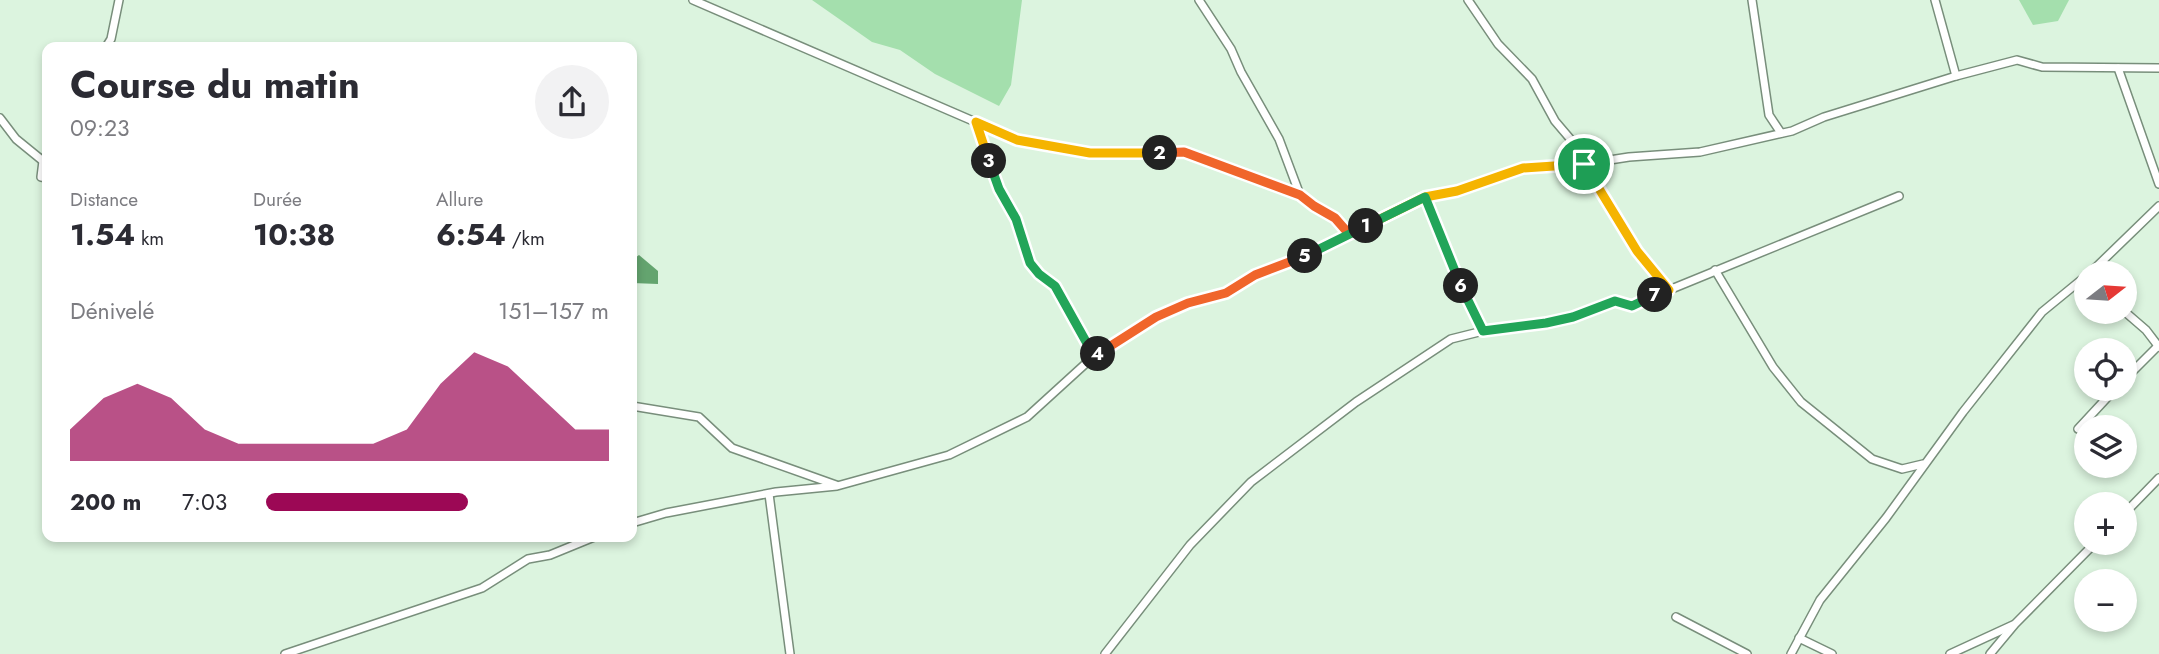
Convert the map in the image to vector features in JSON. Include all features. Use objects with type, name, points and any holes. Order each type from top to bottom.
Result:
[{"type":"street","points":[[109,42],[119,0]]},
{"type":"street","points":[[693,0],[1017,140],[1090,153],[1184,152],[1300,195],[1335,218],[1349,234]]},
{"type":"street","points":[[1199,0],[1231,49],[1279,139],[1300,195]]},
{"type":"street","points":[[1468,0],[1498,44],[1532,79],[1555,121],[1572,141],[1637,251],[1669,290]]},
{"type":"street","points":[[1752,0],[1769,115],[1781,134]]},
{"type":"street","points":[[1935,0],[1956,76]]},
{"type":"street","points":[[637,522],[666,513],[769,494],[837,486],[949,455],[1027,417],[1094,356],[1156,317],[1188,303],[1226,293],[1255,275],[1289,263],[1425,197],[1457,191],[1523,168],[1700,152],[1781,134],[1824,117],[2017,60],[2042,67],[2159,68]]},
{"type":"street","points":[[2118,68],[2159,184]]},
{"type":"street","points":[[0,118],[16,139],[42,156]]},
{"type":"street","points":[[976,122],[999,189],[1016,219],[1030,263],[1055,286],[1094,356]]},
{"type":"street","points":[[1105,654],[1190,545],[1251,482],[1356,402],[1451,339],[1483,331],[1559,320],[1615,301],[1632,306],[1899,196]]},
{"type":"street","points":[[1425,197],[1468,302],[1483,331]]},
{"type":"street","points":[[2102,261],[2159,206]]},
{"type":"street","points":[[1716,270],[1773,367],[1801,402],[1872,459],[1902,469],[1924,464]]},
{"type":"street","points":[[1791,654],[1820,600],[1886,518],[1924,464],[2042,312],[2074,286]]},
{"type":"street","points":[[2137,322],[2158,346],[2137,367]]},
{"type":"street","points":[[2091,415],[2104,401]]},
{"type":"street","points":[[637,407],[699,417],[732,448],[837,486]]},
{"type":"street","points":[[2137,501],[2159,478]]},
{"type":"street","points":[[769,494],[790,654]]},
{"type":"street","points":[[285,654],[482,588],[528,559],[550,555],[582,542]]},
{"type":"street","points":[[1990,654],[2015,624],[2083,555]]},
{"type":"street","points":[[1676,617],[1748,654]]},
{"type":"street","points":[[1950,654],[2015,624]]},
{"type":"street","points":[[1799,638],[1832,654]]},
{"type":"shaded area","points":[[812,0],[1022,0],[1011,85],[999,106],[935,74],[900,50],[872,42]]},
{"type":"shaded area","points":[[2019,0],[2069,0],[2058,21],[2033,25]]},
{"type":"shaded area","points":[[639,255],[658,271],[658,284],[637,283]]},
{"type":"route","points":[[1584,164],[1523,168],[1457,191],[1425,197],[1349,234],[1335,218],[1300,195],[1184,152],[1090,153],[1017,140],[976,122],[999,189],[1016,219],[1030,263],[1055,286],[1094,356],[1156,317],[1188,303],[1226,293],[1255,275],[1289,263],[1349,234],[1425,197],[1478,326],[1483,331],[1573,317],[1615,301],[1632,306],[1669,290],[1637,251],[1584,164]]}]
